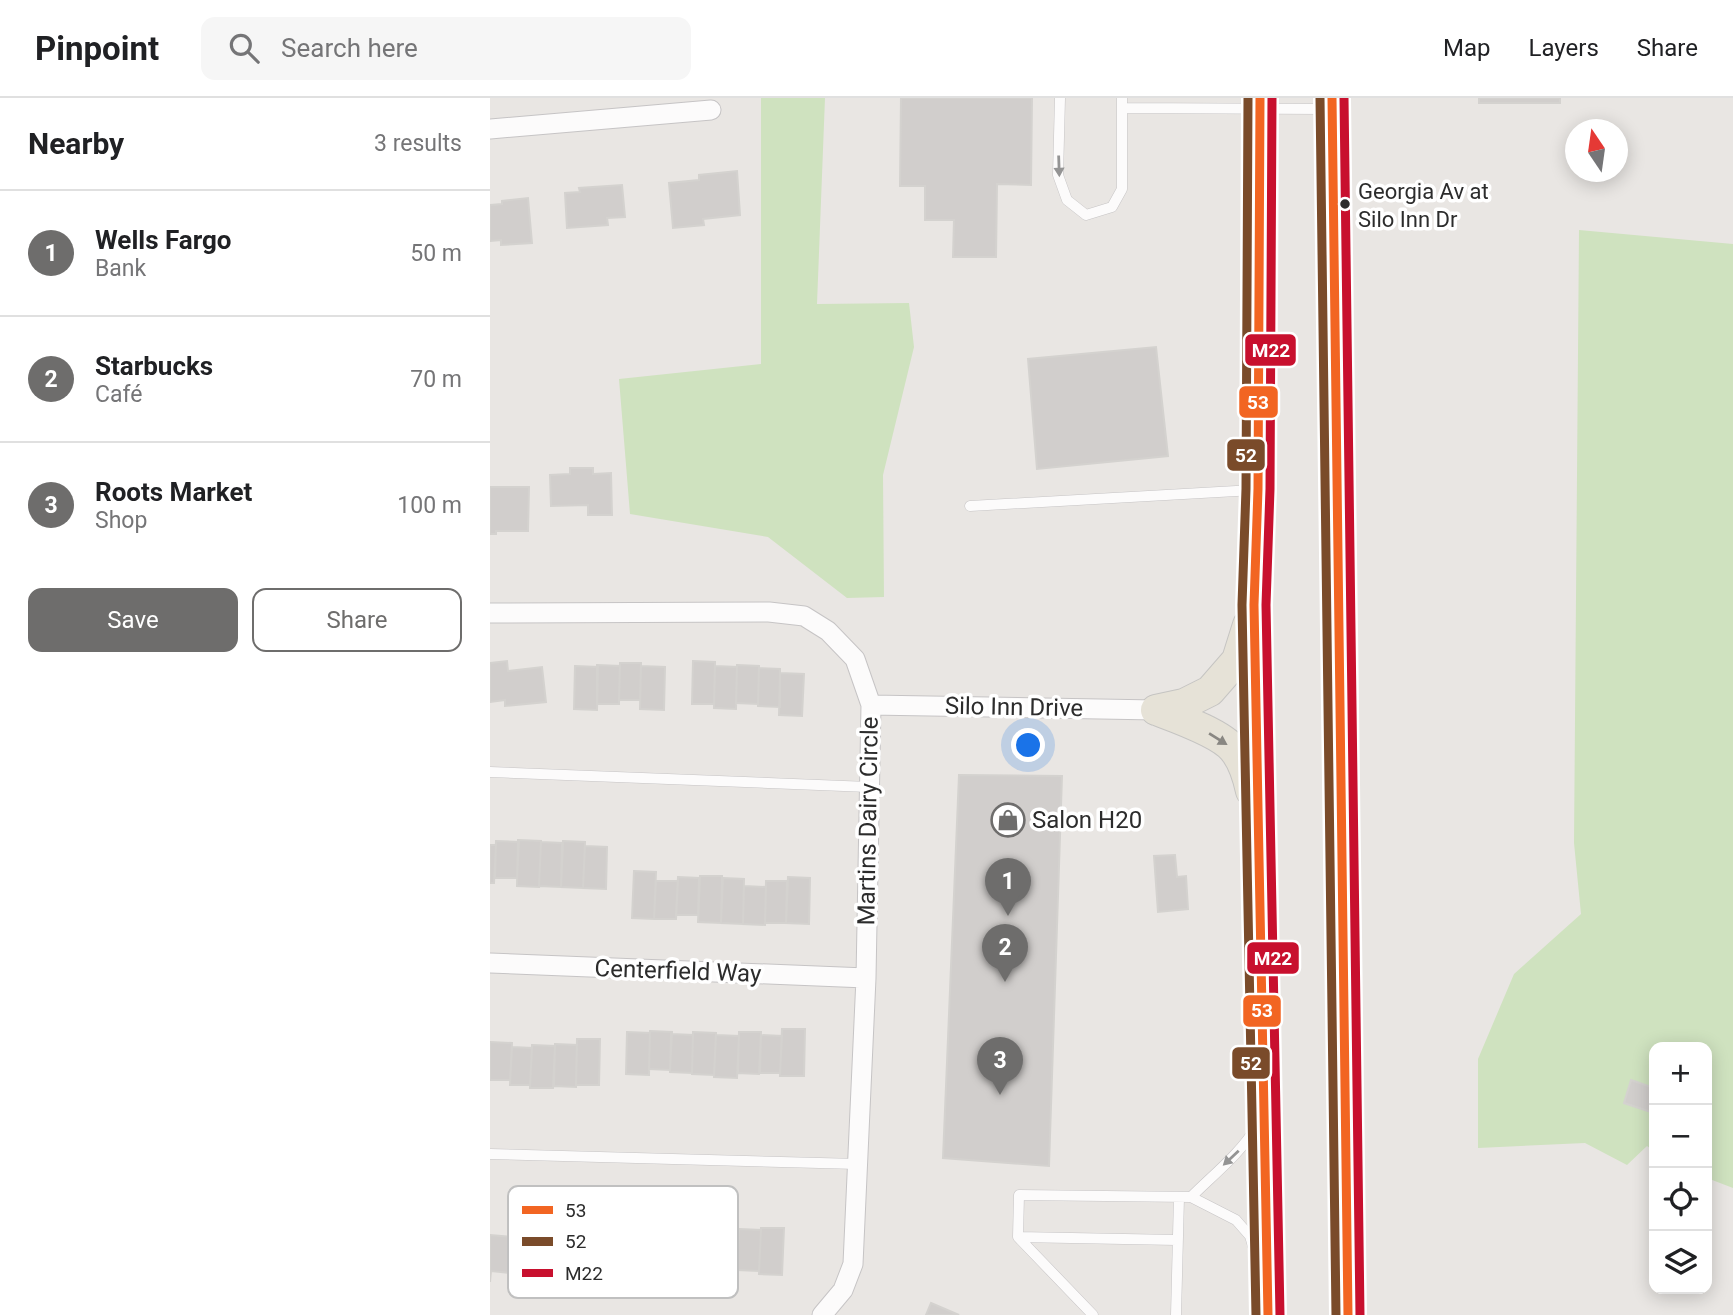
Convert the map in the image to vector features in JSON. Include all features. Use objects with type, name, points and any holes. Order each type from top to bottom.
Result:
[{"type":"main road","points":[[1259,103],[1258,489],[1254,605],[1268,1302]]},
{"type":"main road","points":[[1332,103],[1348,1315]]},
{"type":"main road","points":[[1156,710],[1184,704],[1210,691],[1237,660],[1254,605]]},
{"type":"main road","points":[[1156,710],[1191,723],[1234,749],[1248,778],[1258,826]]},
{"type":"street","points":[[490,130],[711,110]]},
{"type":"street","name":"Martins Dairy Circle","points":[[490,612],[769,612],[804,616],[828,631],[855,659],[871,705],[866,978],[853,1264],[843,1290],[822,1315]]},
{"type":"street","name":"Silo Inn Drive","points":[[871,705],[1156,710]]},
{"type":"street","name":"Centerfield Way","points":[[490,963],[866,978]]},
{"type":"lane","points":[[1060,98],[1058,175],[1067,200],[1086,215],[1112,207],[1122,189],[1122,103],[1332,103]]},
{"type":"lane","points":[[970,506],[1258,489]]},
{"type":"lane","points":[[490,772],[869,787]]},
{"type":"lane","points":[[1191,1197],[1247,1142],[1265,1112]]},
{"type":"lane","points":[[490,1154],[858,1164]]},
{"type":"lane","points":[[1093,1315],[1018,1237],[1019,1195],[1191,1197],[1236,1220],[1250,1236],[1268,1302]]},
{"type":"lane","points":[[1176,1315],[1179,1197]]},
{"type":"lane","points":[[1018,1237],[1177,1240]]},
{"type":"green space","points":[[761,98],[825,98],[817,304],[909,303],[914,347],[883,475],[884,597],[847,598],[768,537],[630,514],[619,379],[761,364]]},
{"type":"green space","points":[[1579,230],[1733,244],[1733,1188],[1712,1180],[1712,1042],[1649,1042],[1649,1147],[1647,1146],[1627,1165],[1585,1143],[1478,1148],[1478,1059],[1514,974],[1581,914],[1574,843]]},
{"type":"building","points":[[901,98],[1032,98],[1031,185],[997,184],[996,257],[953,257],[954,220],[925,220],[925,186],[900,186]]},
{"type":"building","points":[[1479,98],[1560,98],[1560,103],[1479,103]]},
{"type":"building","points":[[737,171],[740,215],[703,219],[704,225],[673,228],[669,183],[699,180],[699,175]]},
{"type":"building","points":[[622,185],[625,217],[607,218],[608,225],[567,228],[565,193],[580,192],[579,188]]},
{"type":"building","points":[[528,198],[532,243],[501,245],[501,240],[490,241],[490,205]]},
{"type":"building","points":[[1156,347],[1168,456],[1037,469],[1028,359]]},
{"type":"building","points":[[570,468],[593,468],[593,474],[611,473],[612,515],[588,515],[588,505],[551,506],[550,475],[570,474]]},
{"type":"building","points":[[490,487],[529,487],[528,531],[496,531],[496,534],[490,534]]},
{"type":"building","points":[[507,661],[508,671],[542,667],[546,702],[505,706],[505,700],[490,702],[490,663]]},
{"type":"building","points":[[693,661],[715,662],[714,704],[692,704]]},
{"type":"building","points":[[620,663],[641,663],[640,700],[619,700]]},
{"type":"building","points":[[597,665],[620,666],[619,704],[597,704]]},
{"type":"building","points":[[737,665],[759,666],[758,704],[736,703]]},
{"type":"building","points":[[575,666],[598,667],[597,710],[574,709]]},
{"type":"building","points":[[641,666],[665,667],[664,710],[640,709]]},
{"type":"building","points":[[715,666],[737,667],[736,709],[714,708]]},
{"type":"building","points":[[759,668],[780,669],[780,707],[758,706]]},
{"type":"building","points":[[780,673],[804,674],[802,716],[779,715]]},
{"type":"building","points":[[959,775],[1062,776],[1049,1166],[943,1158]]},
{"type":"building","points":[[518,840],[541,841],[539,887],[517,886]]},
{"type":"building","points":[[496,841],[519,842],[517,878],[495,878]]},
{"type":"building","points":[[563,841],[585,842],[583,888],[561,887]]},
{"type":"building","points":[[541,842],[562,843],[561,887],[539,886]]},
{"type":"building","points":[[490,845],[496,845],[494,883],[490,883]]},
{"type":"building","points":[[585,846],[607,847],[606,889],[583,888]]},
{"type":"building","points":[[1175,855],[1177,877],[1186,876],[1188,909],[1158,912],[1154,856]]},
{"type":"building","points":[[634,871],[656,872],[654,919],[632,918]]},
{"type":"building","points":[[700,876],[722,876],[721,923],[698,922]]},
{"type":"building","points":[[678,877],[699,878],[698,915],[676,915]]},
{"type":"building","points":[[788,877],[810,878],[809,924],[786,923]]},
{"type":"building","points":[[723,878],[744,879],[743,924],[721,923]]},
{"type":"building","points":[[656,881],[678,881],[676,919],[654,919]]},
{"type":"building","points":[[766,881],[787,881],[786,923],[765,923]]},
{"type":"building","points":[[744,886],[766,887],[765,925],[743,924]]},
{"type":"building","points":[[782,1029],[805,1029],[804,1076],[780,1076]]},
{"type":"building","points":[[650,1031],[672,1032],[670,1070],[649,1069]]},
{"type":"building","points":[[627,1032],[650,1033],[649,1075],[626,1074]]},
{"type":"building","points":[[693,1032],[716,1033],[714,1075],[692,1074]]},
{"type":"building","points":[[739,1032],[761,1032],[759,1074],[738,1073]]},
{"type":"building","points":[[671,1034],[693,1035],[692,1073],[670,1072]]},
{"type":"building","points":[[716,1035],[739,1036],[737,1078],[714,1077]]},
{"type":"building","points":[[761,1035],[782,1036],[780,1073],[760,1073]]},
{"type":"building","points":[[577,1039],[600,1039],[599,1085],[576,1085]]},
{"type":"building","points":[[490,1042],[512,1043],[510,1080],[490,1080]]},
{"type":"building","points":[[555,1044],[577,1045],[576,1087],[554,1086]]},
{"type":"building","points":[[532,1045],[555,1046],[553,1088],[530,1088]]},
{"type":"building","points":[[512,1047],[532,1048],[530,1085],[510,1085]]},
{"type":"building","points":[[1631,1080],[1649,1086],[1649,1111],[1624,1103]]},
{"type":"building","points":[[761,1228],[784,1228],[782,1275],[759,1274]]},
{"type":"building","points":[[739,1229],[761,1230],[759,1271],[738,1270]]},
{"type":"building","points":[[490,1235],[508,1236],[508,1273],[491,1271],[490,1282]]},
{"type":"building","points":[[931,1303],[959,1315],[926,1315]]},
{"type":"transit line","name":"52","points":[[1248,98],[1246,489],[1242,605],[1256,1315]]},
{"type":"transit line","name":"53","points":[[1260,98],[1258,489],[1254,605],[1268,1315]]},
{"type":"transit line","name":"M22","points":[[1272,98],[1270,489],[1266,605],[1280,1315]]},
{"type":"transit line","name":"52","points":[[1320,98],[1336,1315]]},
{"type":"transit line","name":"53","points":[[1332,98],[1348,1315]]},
{"type":"transit line","name":"M22","points":[[1344,98],[1360,1315]]},
{"type":"place","name":"Georgia Av at Silo Inn Dr","points":[[1345,204]]},
{"type":"place","name":"Salon H20","points":[[1008,820]]},
{"type":"place","name":"Wells Fargo","points":[[1008,916]]},
{"type":"place","name":"Starbucks","points":[[1005,982]]},
{"type":"place","name":"Roots Market","points":[[1000,1095]]}]
